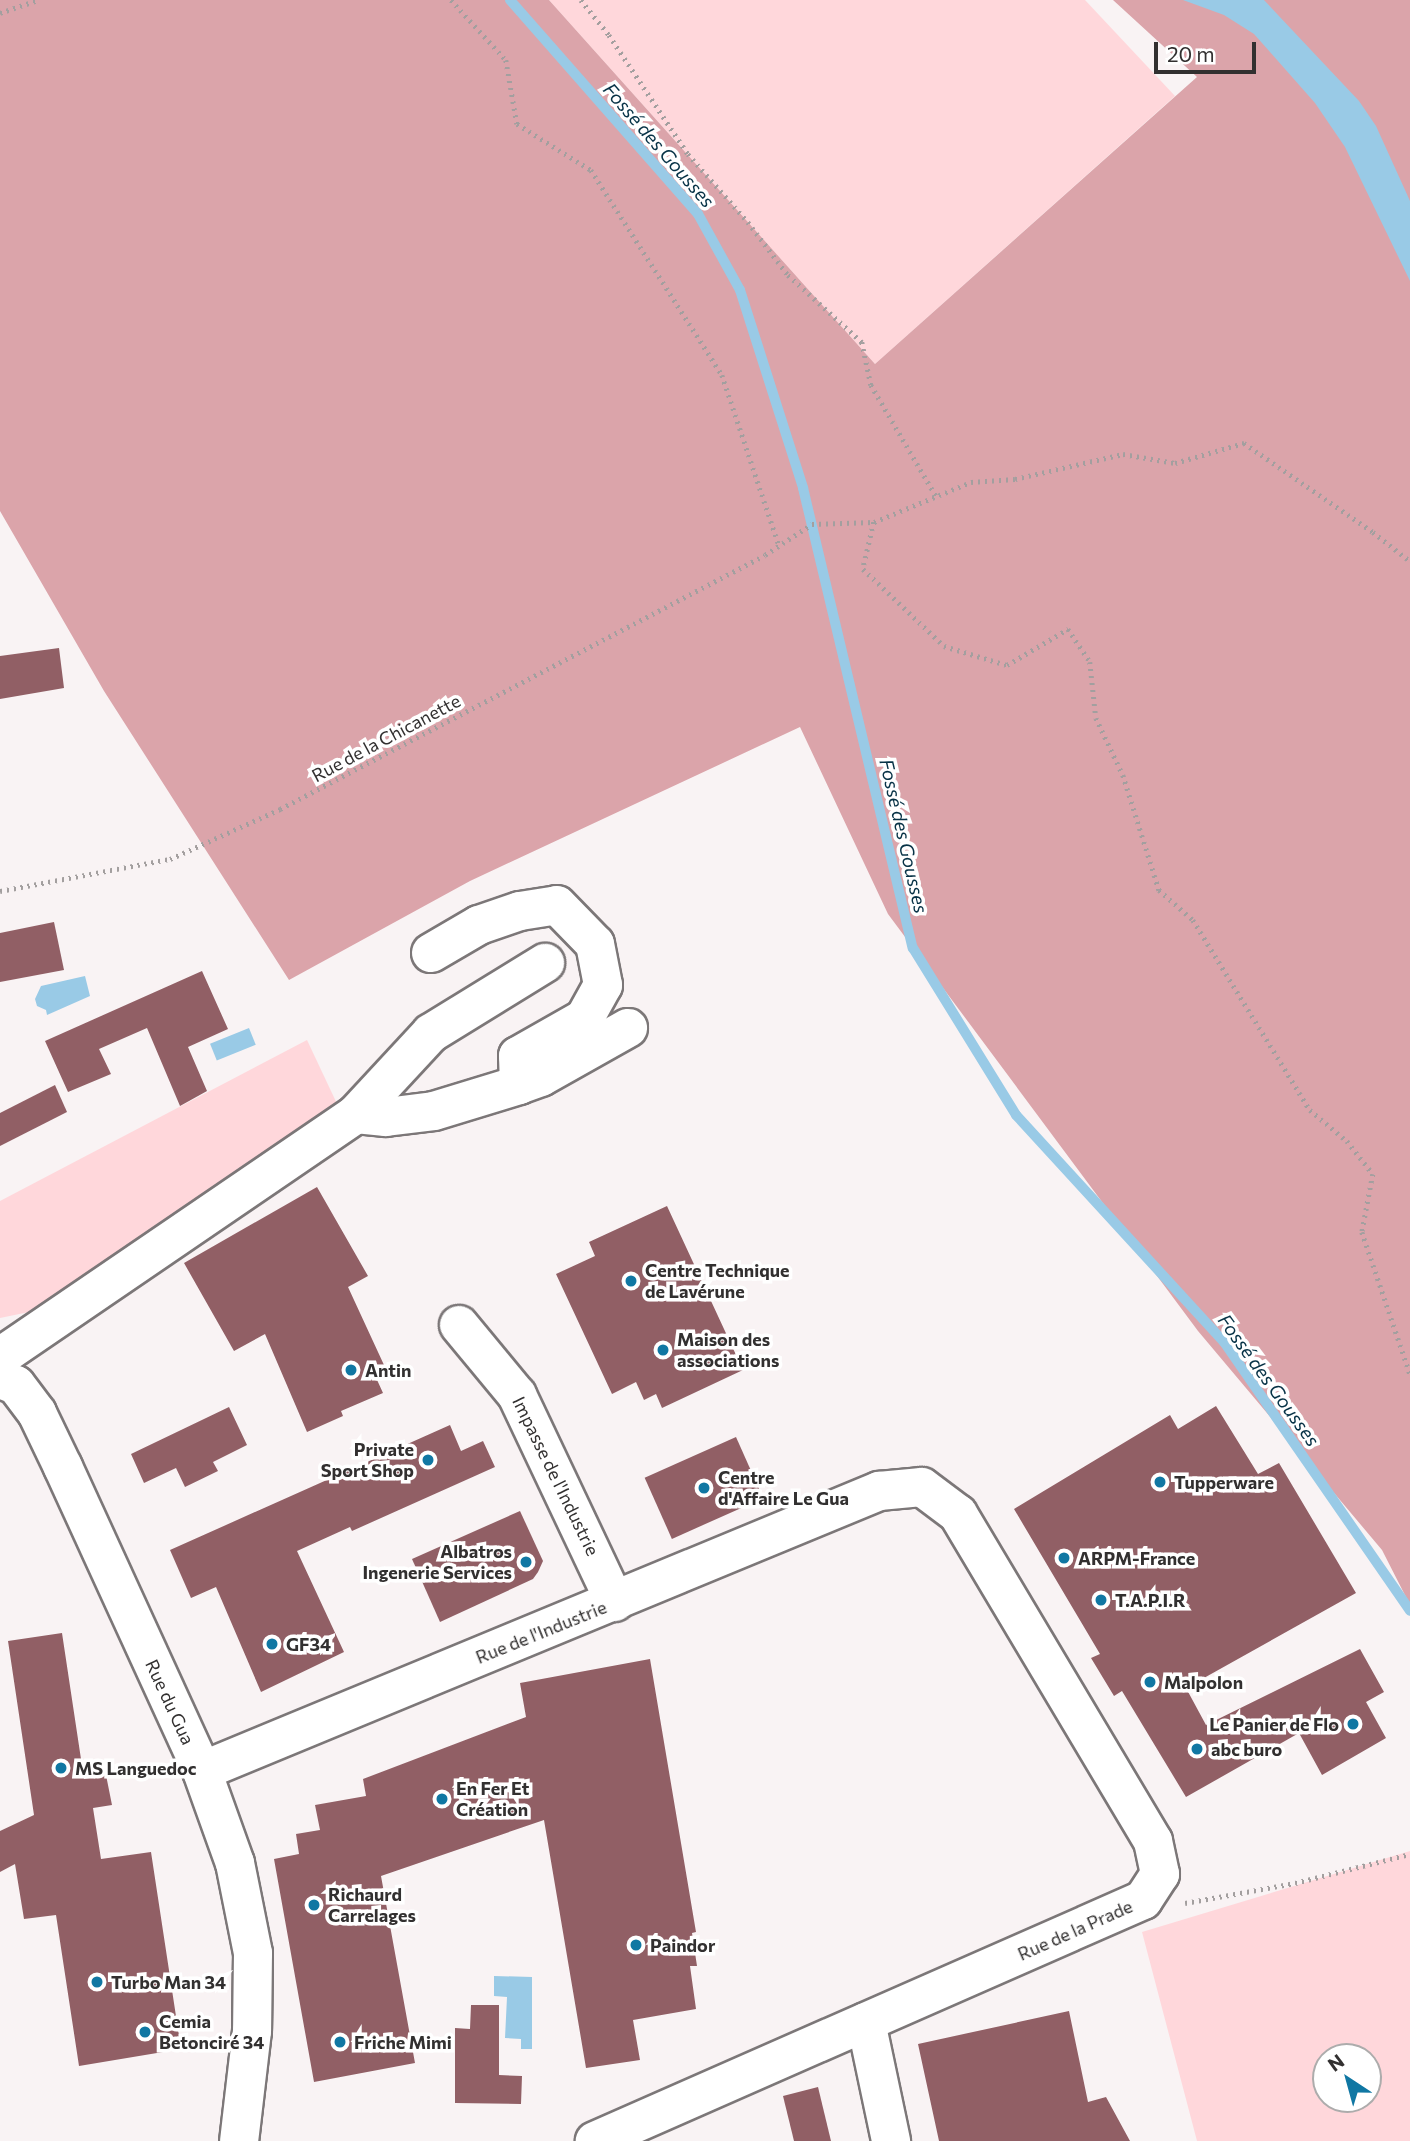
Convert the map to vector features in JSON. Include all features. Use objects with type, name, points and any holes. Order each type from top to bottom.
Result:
[{"type":"street","points":[[431,953],[479,925],[520,911],[557,905],[595,944],[603,985],[585,1018],[518,1056],[519,1085]]},
{"type":"street","points":[[0,1357],[356,1115],[431,1033],[545,963]]},
{"type":"street","points":[[356,1115],[386,1117],[434,1111],[519,1085],[541,1077],[628,1028]]},
{"type":"street","name":"Impasse de l'Industrie","points":[[459,1325],[517,1395],[615,1602]]},
{"type":"street","name":"Rue du Gua","points":[[0,1379],[16,1385],[37,1413],[202,1771],[235,1863],[253,1953],[252,2031],[239,2141]]},
{"type":"street","name":"Rue de la Prade","points":[[595,2141],[1143,1900],[1160,1874],[1153,1841],[958,1514],[922,1487],[879,1491]]},
{"type":"street","name":"Rue de l'Industrie","points":[[202,1771],[879,1491]]},
{"type":"street","points":[[866,2022],[891,2141]]},
{"type":"path","points":[[0,13],[37,0]]},
{"type":"path","points":[[451,0],[506,60],[517,124],[591,170],[722,375],[779,545]]},
{"type":"path","points":[[581,0],[609,35],[688,154],[748,222],[788,275],[862,342],[871,385],[936,496]]},
{"type":"path","points":[[1410,561],[1373,532],[1244,443],[1175,463],[1124,454],[1015,479],[971,482],[874,522],[863,569],[944,646],[1007,665],[1068,629],[1090,662],[1096,718],[1123,775],[1159,890],[1193,920],[1310,1110],[1347,1141],[1373,1174],[1363,1232],[1410,1374]]},
{"type":"path","name":"Rue de la Chicanette","points":[[0,891],[170,859],[280,809],[765,555],[812,524],[874,522]]},
{"type":"path","points":[[1143,1900],[1182,1903],[1295,1882],[1410,1854]]},
{"type":"shaded area","points":[[0,0],[549,0],[875,364],[1197,77],[1113,0],[1410,0],[1410,1605],[1382,1550],[1198,1331],[888,914],[800,727],[470,881],[289,980],[104,691],[0,511]]},
{"type":"shaded area","points":[[549,0],[1085,0],[1175,96],[875,364]]},
{"type":"shaded area","points":[[307,1040],[339,1108],[34,1311],[0,1318],[0,1201]]},
{"type":"shaded area","points":[[1410,1851],[1410,2141],[1197,2141],[1142,1932]]},
{"type":"water","points":[[1183,0],[1264,0],[1359,101],[1376,126],[1410,201],[1410,281],[1345,147],[1315,103],[1254,34],[1224,15]]},
{"type":"water","points":[[85,976],[90,996],[47,1015],[46,1010],[37,1006],[35,999],[41,986]]},
{"type":"water","points":[[249,1028],[256,1045],[217,1060],[210,1044]]},
{"type":"water","points":[[494,1976],[532,1977],[532,2049],[521,2049],[521,2039],[505,2038],[507,1997],[494,1996]]},
{"type":"building","points":[[59,648],[64,688],[0,699],[0,656]]},
{"type":"building","points":[[54,922],[64,970],[0,982],[0,933]]},
{"type":"building","points":[[202,971],[228,1029],[188,1047],[207,1091],[180,1106],[147,1028],[99,1049],[111,1074],[68,1092],[45,1041]]},
{"type":"building","points":[[55,1085],[67,1112],[0,1146],[0,1113]]},
{"type":"building","points":[[317,1187],[368,1276],[348,1287],[384,1365],[373,1371],[383,1393],[341,1411],[343,1416],[307,1432],[265,1334],[234,1351],[184,1263]]},
{"type":"building","points":[[667,1206],[743,1370],[662,1408],[656,1394],[644,1400],[636,1382],[612,1394],[556,1274],[595,1256],[589,1242]]},
{"type":"building","points":[[1216,1406],[1258,1474],[1279,1463],[1356,1593],[1186,1688],[1206,1725],[1360,1649],[1384,1692],[1366,1702],[1386,1738],[1322,1775],[1299,1733],[1186,1797],[1122,1691],[1114,1696],[1091,1658],[1100,1654],[1014,1509],[1170,1415],[1178,1429]]},
{"type":"building","points":[[229,1407],[247,1445],[213,1462],[218,1471],[185,1487],[176,1468],[144,1483],[131,1454]]},
{"type":"building","points":[[450,1425],[461,1451],[483,1441],[495,1467],[352,1531],[350,1527],[297,1551],[344,1652],[261,1692],[216,1587],[191,1598],[170,1550]]},
{"type":"building","name":"Centre d'Affaire Le Gua","points":[[736,1437],[763,1498],[672,1539],[645,1478]]},
{"type":"building","points":[[520,1511],[543,1561],[533,1579],[440,1622],[412,1559]]},
{"type":"building","points":[[62,1633],[84,1779],[106,1775],[112,1805],[93,1808],[101,1859],[151,1852],[181,2049],[79,2066],[56,1915],[24,1919],[15,1864],[0,1872],[0,1831],[34,1815],[8,1641]]},
{"type":"building","points":[[650,1659],[696,1932],[692,1933],[697,1966],[690,1966],[696,2009],[633,2020],[640,2060],[586,2068],[544,1820],[381,1876],[415,2063],[314,2082],[274,1859],[299,1854],[296,1834],[320,1830],[315,1805],[366,1796],[363,1779],[526,1717],[520,1683]]},
{"type":"building","points":[[471,2005],[499,2005],[499,2075],[522,2076],[521,2104],[455,2103],[455,2028],[470,2029]]},
{"type":"building","points":[[1069,2011],[1088,2102],[1106,2097],[1130,2141],[939,2141],[918,2044]]},
{"type":"building","points":[[818,2087],[831,2141],[794,2141],[783,2096]]},
{"type":"waterway","name":"Fossé des Gousses","points":[[510,0],[698,214],[740,290],[803,488],[913,948],[1016,1115],[1224,1342],[1410,1611]]},
{"type":"place","name":"Centre Technique de Lavérune","points":[[631,1281]]},
{"type":"place","name":"Maison des associations","points":[[663,1350]]},
{"type":"place","name":"Antin","points":[[351,1370]]},
{"type":"place","name":"Private Sport Shop","points":[[428,1460]]},
{"type":"place","name":"Tupperware","points":[[1160,1482]]},
{"type":"place","name":"Centre d'Affaire Le Gua","points":[[704,1488]]},
{"type":"place","name":"ARPM-France","points":[[1064,1558]]},
{"type":"place","name":"Albatros Ingenerie Services","points":[[526,1562]]},
{"type":"place","name":"T.A.P.I.R","points":[[1101,1600]]},
{"type":"place","name":"GF34","points":[[272,1644]]},
{"type":"place","name":"Malpolon","points":[[1150,1682]]},
{"type":"place","name":"Le Panier de Flo","points":[[1353,1724]]},
{"type":"place","name":"abc buro","points":[[1197,1749]]},
{"type":"place","name":"MS Languedoc","points":[[61,1768]]},
{"type":"place","name":"En Fer Et Création","points":[[442,1799]]},
{"type":"place","name":"Richaurd Carrelages","points":[[314,1905]]},
{"type":"place","name":"Paindor","points":[[636,1945]]},
{"type":"place","name":"Turbo Man 34","points":[[97,1982]]},
{"type":"place","name":"Cemia Betonciré 34","points":[[145,2032]]},
{"type":"place","name":"Friche Mimi","points":[[340,2042]]}]
